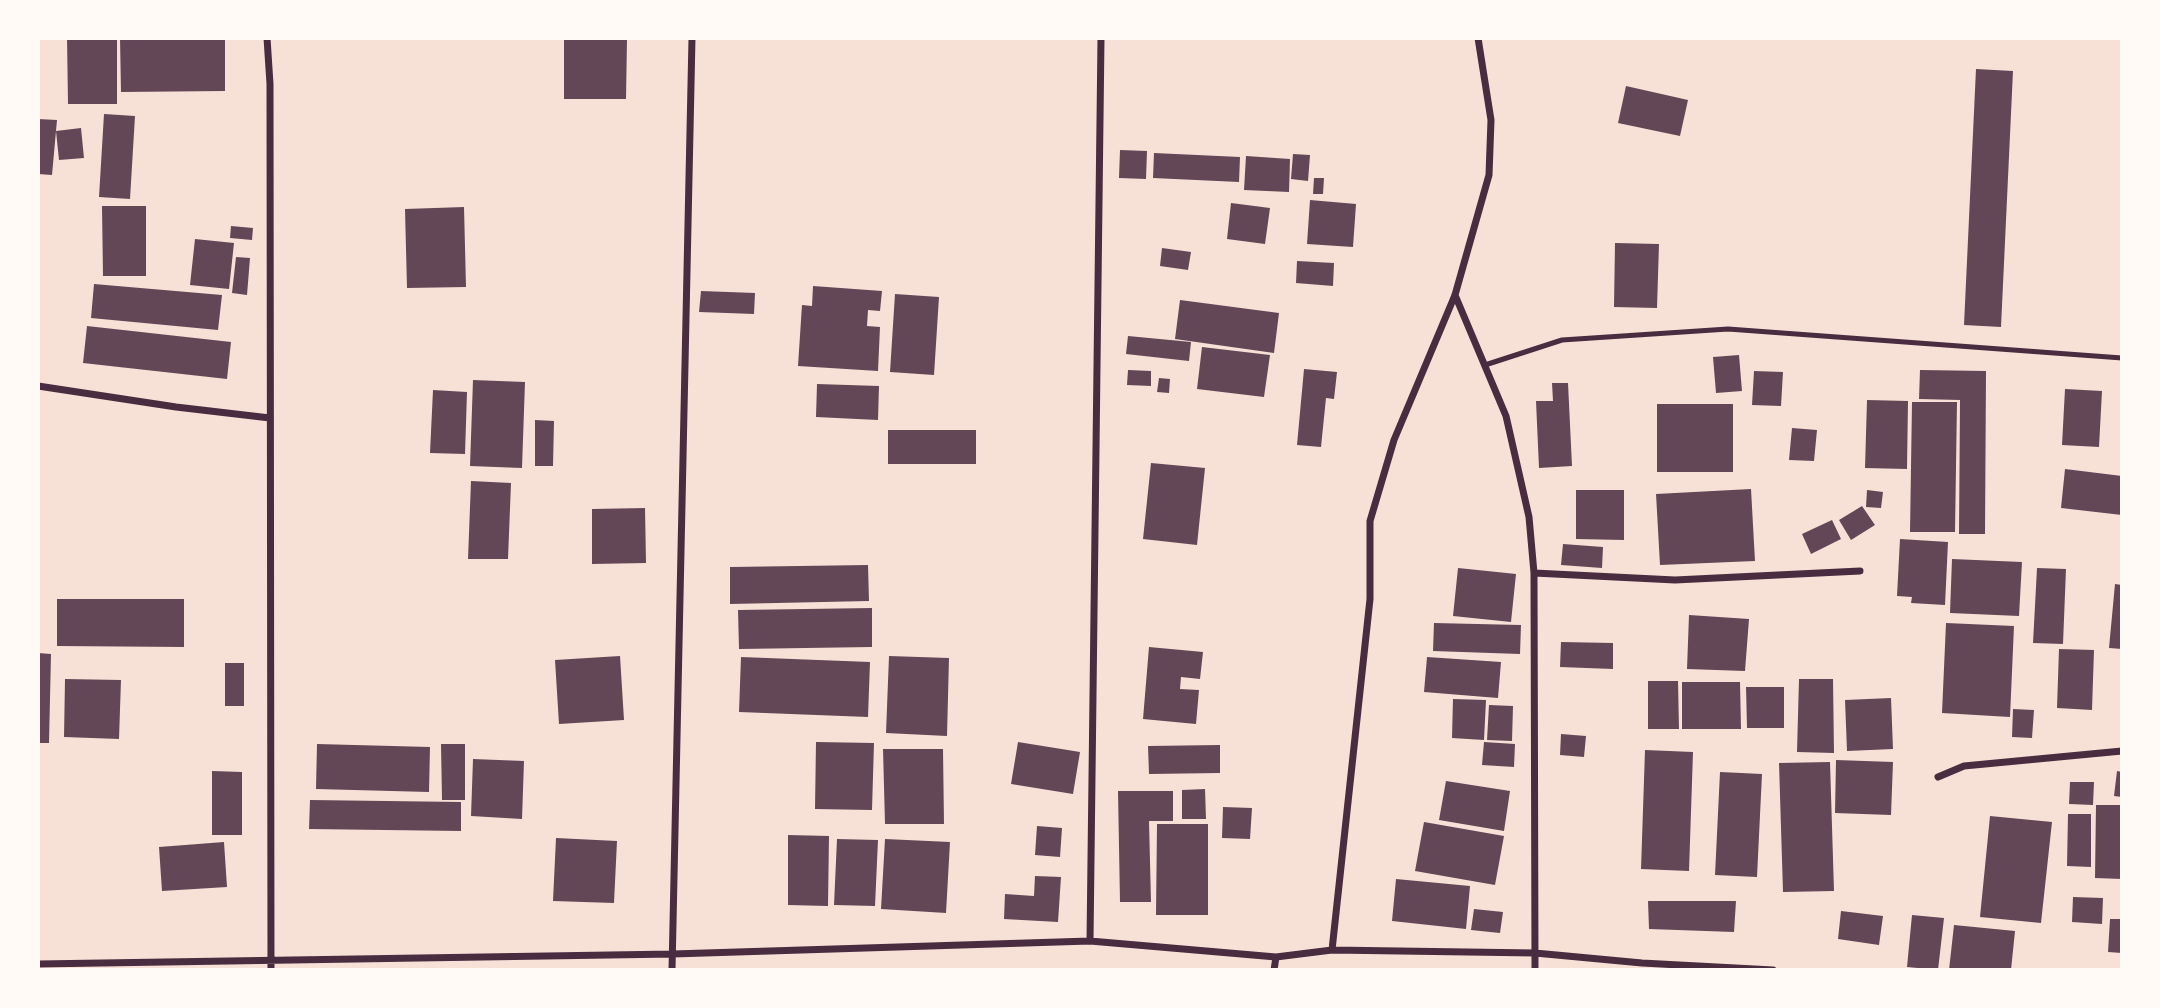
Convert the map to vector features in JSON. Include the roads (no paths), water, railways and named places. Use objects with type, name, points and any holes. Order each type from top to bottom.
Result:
[{"type":"street","points":[[267,38],[270,84],[271,966]]},
{"type":"street","points":[[672,970],[692,38]]},
{"type":"street","points":[[1090,941],[1101,38]]},
{"type":"street","points":[[1332,950],[1370,598],[1370,521],[1394,440],[1455,295],[1489,175],[1491,120],[1478,38]]},
{"type":"street","points":[[1455,295],[1506,416],[1529,517],[1534,573],[1535,970]]},
{"type":"street","points":[[38,386],[270,418]]},
{"type":"street","points":[[1534,573],[1675,580],[1860,571]]},
{"type":"street","points":[[1938,777],[1964,766],[2122,751]]},
{"type":"street","points":[[38,964],[271,966],[1090,941],[1276,957],[1332,950],[1535,953],[1642,963],[1773,970]]},
{"type":"street","points":[[1274,970],[1276,957]]},
{"type":"lane","points":[[1485,365],[1562,340],[1728,329],[2122,358]]}]
